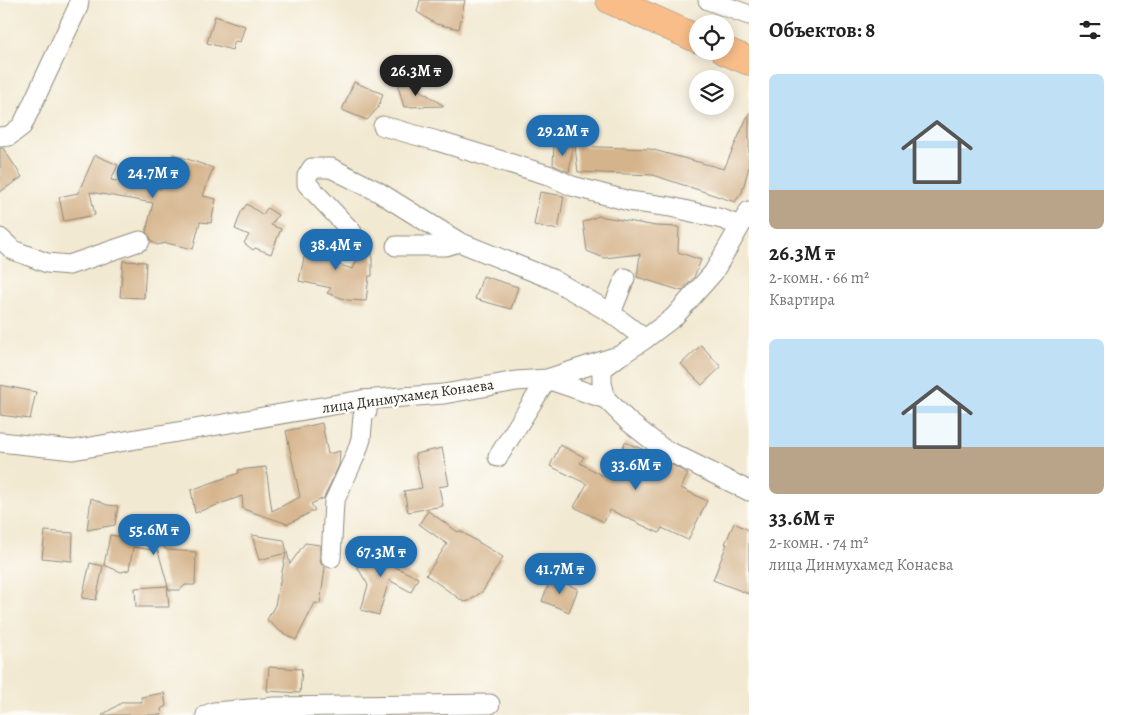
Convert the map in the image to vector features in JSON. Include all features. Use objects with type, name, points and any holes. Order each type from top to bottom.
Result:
[{"type":"main road","points":[[610,0],[689,35]]},
{"type":"main road","points":[[734,55],[749,61]]},
{"type":"street","points":[[0,137],[9,136],[22,126],[78,7],[79,0]]},
{"type":"street","points":[[708,0],[749,15]]},
{"type":"street","points":[[383,126],[548,175],[572,186],[629,202],[671,207],[722,219],[745,218]]},
{"type":"street","points":[[352,232],[308,184],[307,176],[312,168],[332,168],[377,192],[460,242],[552,279],[611,313],[645,339]]},
{"type":"street","name":"лица Динмухамед Конаева","points":[[0,442],[73,450],[362,400],[444,394],[516,381],[547,379],[621,355],[674,317],[713,273],[745,218]]},
{"type":"street","points":[[0,238],[13,250],[47,263],[69,265],[140,241]]},
{"type":"street","points":[[396,246],[446,246],[460,242]]},
{"type":"street","points":[[611,313],[625,278]]},
{"type":"street","points":[[606,400],[602,383],[602,369],[621,355]]},
{"type":"street","points":[[498,457],[547,379],[606,400],[629,422],[662,448],[749,491]]},
{"type":"street","points":[[332,558],[334,502],[361,439],[363,416],[367,411],[362,400]]},
{"type":"street","points":[[206,715],[214,712],[276,707],[490,704]]},
{"type":"building","points":[[420,0],[465,0],[459,29],[436,24],[417,12]]},
{"type":"building","points":[[215,16],[245,26],[240,42],[235,41],[232,50],[207,43]]},
{"type":"building","points":[[354,82],[383,94],[378,108],[367,120],[342,110]]},
{"type":"building","points":[[409,83],[444,106],[404,107],[398,86]]},
{"type":"building","points":[[749,113],[749,167],[742,192],[735,202],[653,175],[578,172],[575,146],[650,149],[724,169]]},
{"type":"building","points":[[554,145],[573,146],[569,172],[553,165]]},
{"type":"building","points":[[0,148],[3,148],[22,177],[0,192]]},
{"type":"building","points":[[173,154],[213,168],[203,196],[216,199],[211,223],[200,222],[193,249],[166,243],[157,245],[151,241],[146,232],[153,203],[90,192],[95,215],[64,221],[59,197],[78,193],[95,155],[118,165],[111,180],[161,189]]},
{"type":"building","points":[[540,192],[564,196],[558,230],[534,225]]},
{"type":"building","points":[[247,204],[263,215],[267,208],[278,215],[271,225],[281,229],[271,254],[255,248],[253,250],[244,243],[249,235],[235,229],[241,212]]},
{"type":"building","points":[[599,216],[656,226],[679,227],[678,252],[701,260],[694,277],[682,291],[637,277],[640,254],[604,258],[587,251],[583,222]]},
{"type":"building","points":[[310,230],[328,234],[322,260],[353,269],[362,248],[372,252],[372,276],[369,276],[366,301],[347,300],[327,293],[331,288],[299,281]]},
{"type":"building","points":[[123,261],[146,262],[144,298],[120,297]]},
{"type":"building","points":[[483,276],[518,287],[511,309],[475,299]]},
{"type":"building","points":[[701,345],[721,367],[702,385],[681,364]]},
{"type":"building","points":[[0,385],[36,392],[30,419],[0,415]]},
{"type":"building","points":[[322,423],[328,454],[340,451],[339,465],[324,498],[311,504],[315,510],[288,524],[243,509],[242,496],[195,513],[191,490],[239,473],[238,470],[266,467],[272,511],[300,497],[286,431]]},
{"type":"building","points":[[625,442],[649,452],[688,474],[681,488],[707,501],[688,540],[662,528],[659,533],[610,510],[604,522],[574,507],[587,484],[550,466],[560,445],[584,457],[580,463],[605,477],[608,474],[612,475]]},
{"type":"building","points":[[442,448],[449,485],[439,487],[443,506],[408,512],[404,491],[422,488],[415,454]]},
{"type":"building","points":[[91,498],[107,505],[118,506],[115,525],[87,530]]},
{"type":"building","points":[[428,511],[458,532],[460,531],[503,557],[483,591],[469,601],[464,602],[426,575],[447,544],[419,524]]},
{"type":"building","points":[[156,520],[171,524],[164,548],[167,550],[196,552],[195,585],[185,585],[180,590],[169,590],[158,551],[133,547],[129,570],[121,572],[104,565],[110,535],[134,539],[133,545],[142,525],[152,536]]},
{"type":"building","points":[[734,523],[749,530],[749,594],[713,580]]},
{"type":"building","points":[[45,531],[73,533],[72,561],[42,558]]},
{"type":"building","points":[[252,535],[284,540],[290,564],[305,543],[320,545],[321,564],[325,568],[320,604],[315,603],[296,640],[281,632],[267,620],[275,605],[286,553],[259,560]]},
{"type":"building","points":[[372,546],[388,547],[387,563],[418,578],[411,592],[389,580],[379,615],[361,610],[368,585],[356,565],[366,550],[368,552]]},
{"type":"building","points":[[90,563],[103,566],[96,600],[82,598]]},
{"type":"building","points":[[551,578],[578,589],[569,612],[542,601]]},
{"type":"building","points":[[167,586],[169,607],[136,607],[135,588]]},
{"type":"building","points":[[269,667],[302,669],[300,693],[267,691]]},
{"type":"building","points":[[164,693],[166,706],[161,709],[162,715],[102,715],[123,702],[142,702],[141,697]]}]
